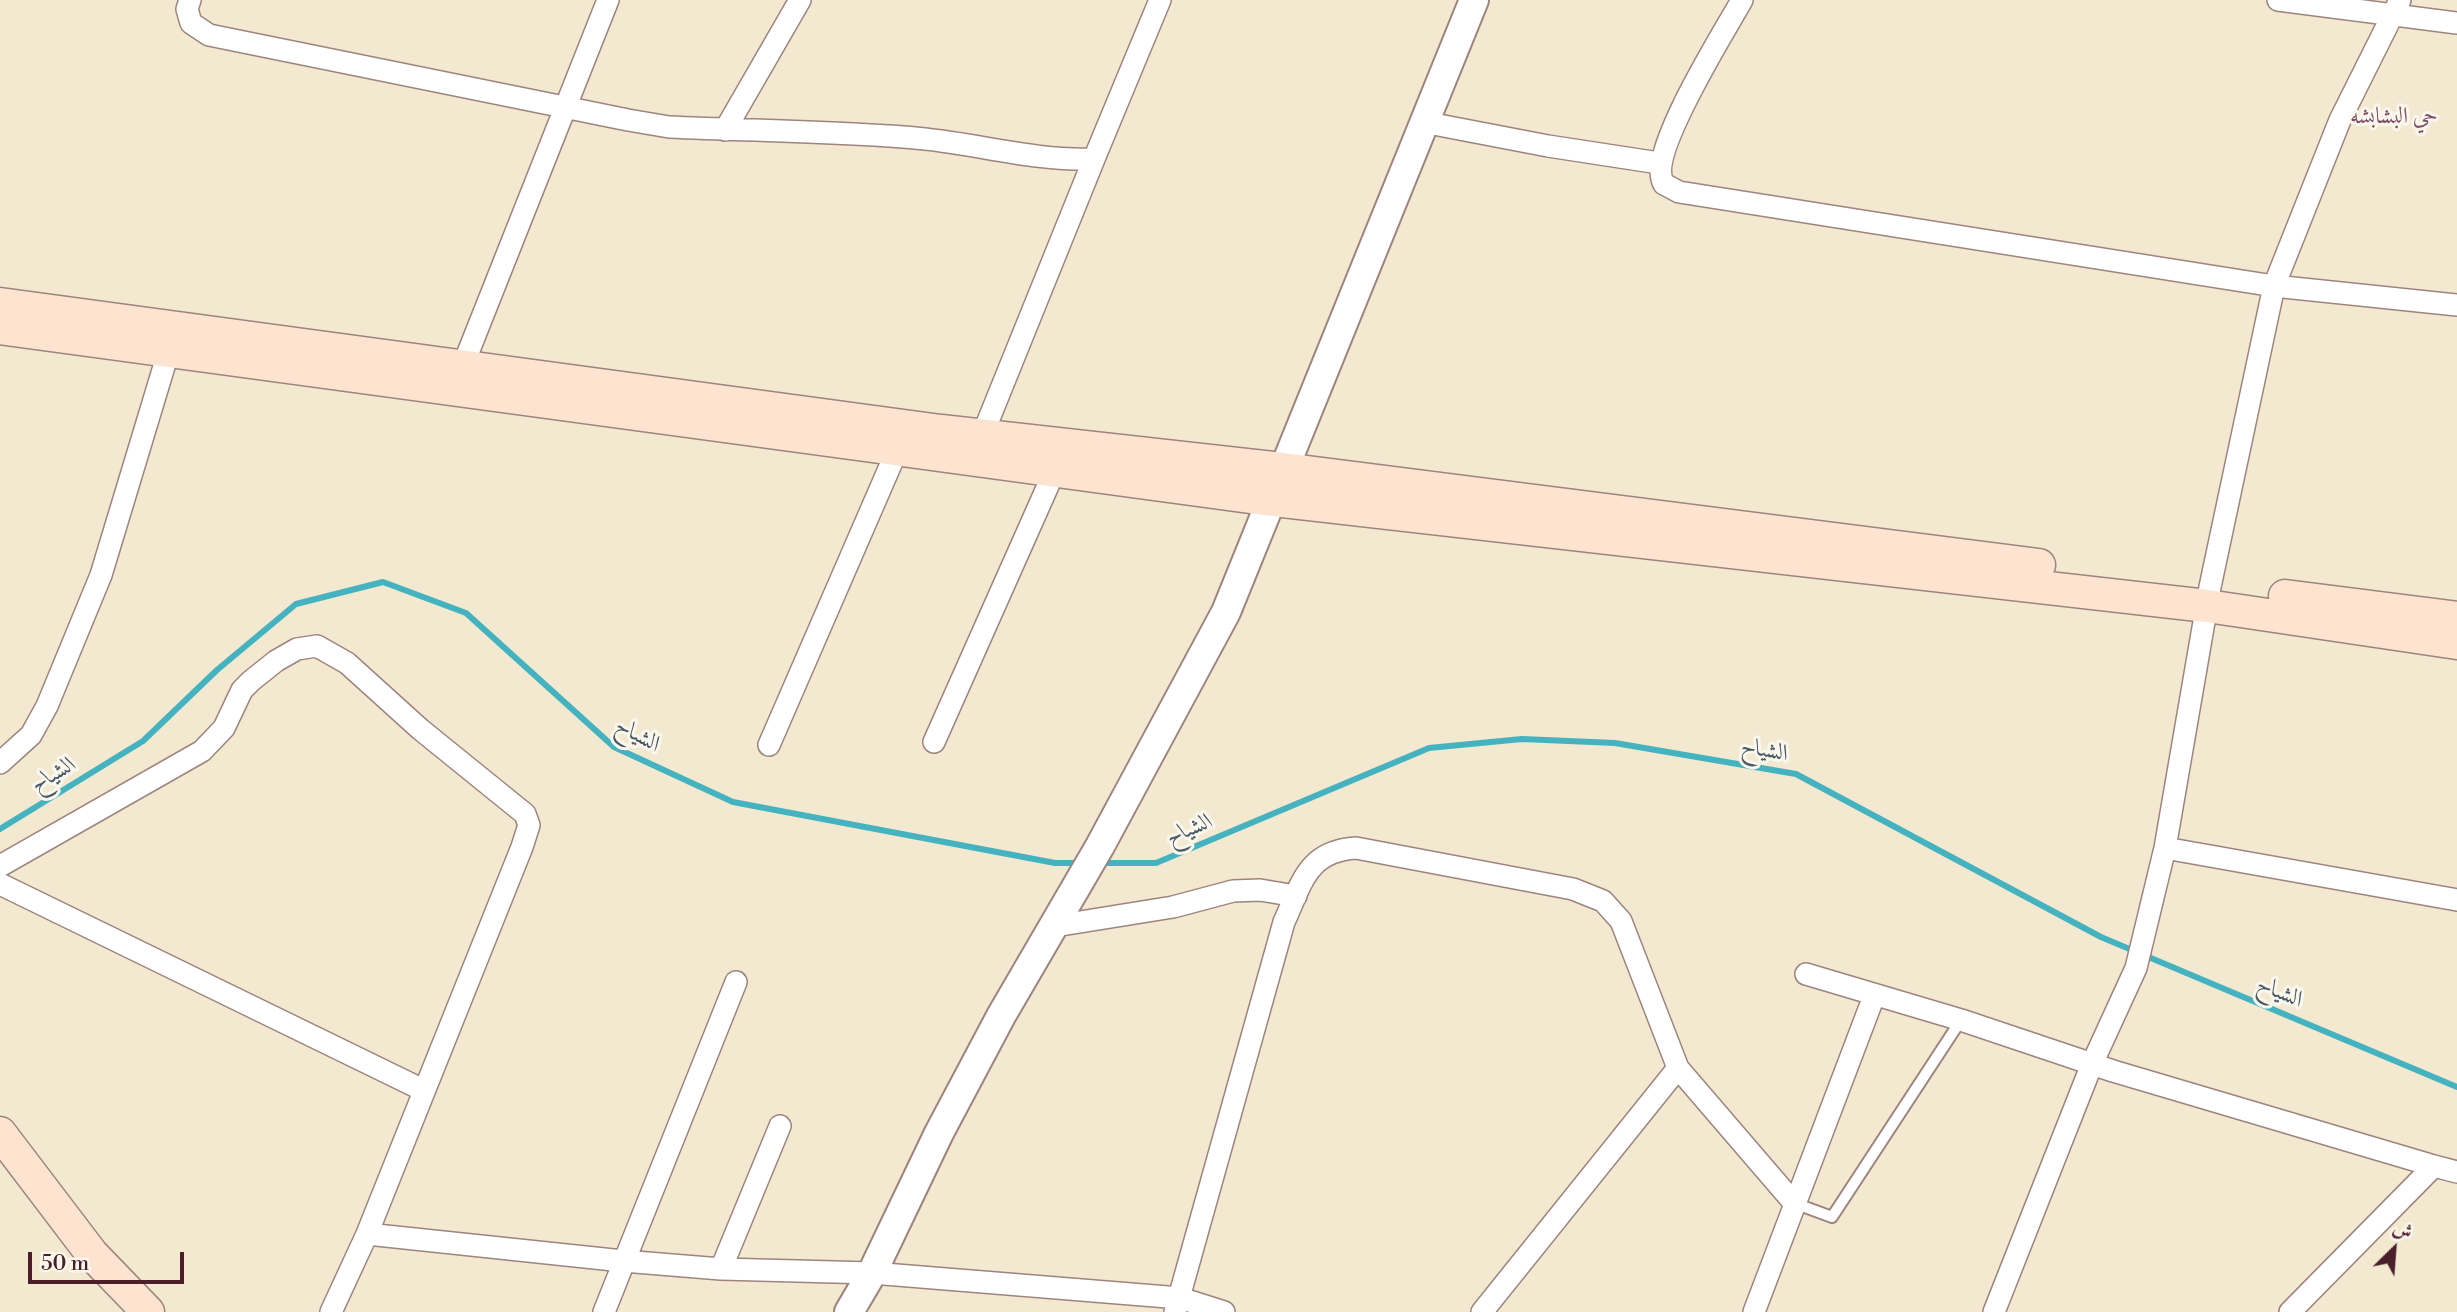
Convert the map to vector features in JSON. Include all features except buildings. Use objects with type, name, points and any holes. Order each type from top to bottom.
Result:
[{"type":"main road","points":[[0,304],[898,448],[1272,500],[2208,596],[2457,618]]},
{"type":"main road","points":[[0,328],[169,350],[458,378],[1282,469],[2208,596],[2457,643]]},
{"type":"main road","points":[[0,1133],[92,1254],[148,1312]]},
{"type":"street","points":[[190,0],[187,9],[191,23],[209,35],[357,68],[669,127],[927,139],[1026,156],[1094,159]]},
{"type":"street","points":[[458,378],[608,0]]},
{"type":"street","points":[[725,130],[800,0]]},
{"type":"street","points":[[982,436],[1160,0]]},
{"type":"street","points":[[849,1312],[872,1273],[951,1110],[1100,846],[1226,612],[1474,0]]},
{"type":"street","points":[[1742,0],[1680,111],[1659,163],[1660,179],[1664,184],[1690,197],[2274,286],[2457,305]]},
{"type":"street","points":[[2278,0],[2396,8],[2457,23]]},
{"type":"street","points":[[1994,1312],[2092,1064],[2136,968],[2165,848],[2208,596],[2274,286],[2340,120],[2396,8]]},
{"type":"street","points":[[1423,122],[1548,146],[1659,163]]},
{"type":"street","points":[[0,763],[32,735],[52,694],[101,575],[169,350]]},
{"type":"street","points":[[769,745],[898,448]]},
{"type":"street","points":[[934,742],[1055,470]]},
{"type":"street","points":[[0,866],[202,751],[224,728],[242,690],[276,661],[297,649],[317,646],[347,663],[420,729],[525,814],[529,825],[492,925],[367,1234],[331,1312]]},
{"type":"street","points":[[1178,1305],[1284,922],[1306,874],[1319,858],[1334,849],[1356,848],[1573,889],[1603,901],[1620,921],[1678,1068],[1794,1203]]},
{"type":"street","points":[[2165,848],[2457,900]]},
{"type":"street","points":[[0,884],[423,1090]]},
{"type":"street","points":[[1055,926],[1173,906],[1233,891],[1260,890],[1296,896]]},
{"type":"street","points":[[1806,974],[1961,1020],[2092,1064],[2457,1172]]},
{"type":"street","points":[[604,1312],[736,982]]},
{"type":"street","points":[[1754,1312],[1874,996]]},
{"type":"street","points":[[1482,1312],[1678,1068]]},
{"type":"street","points":[[721,1269],[780,1126]]},
{"type":"street","points":[[2290,1312],[2434,1166]]},
{"type":"street","points":[[367,1234],[721,1269],[872,1273],[1224,1312]]},
{"type":"lane","points":[[1794,1203],[1832,1217],[1961,1020]]},
{"type":"waterway","name":"الشياح","points":[[0,829],[143,741],[217,670],[296,604],[383,582],[466,613],[614,747],[733,802],[1055,863],[1083,863]]},
{"type":"waterway","name":"الشياح","points":[[1100,863],[1156,863],[1429,748],[1522,739],[1615,743],[1796,774],[2101,937],[2457,1087]]},
{"type":"district","name":"حي البشابشه","points":[[2394,117]]}]
